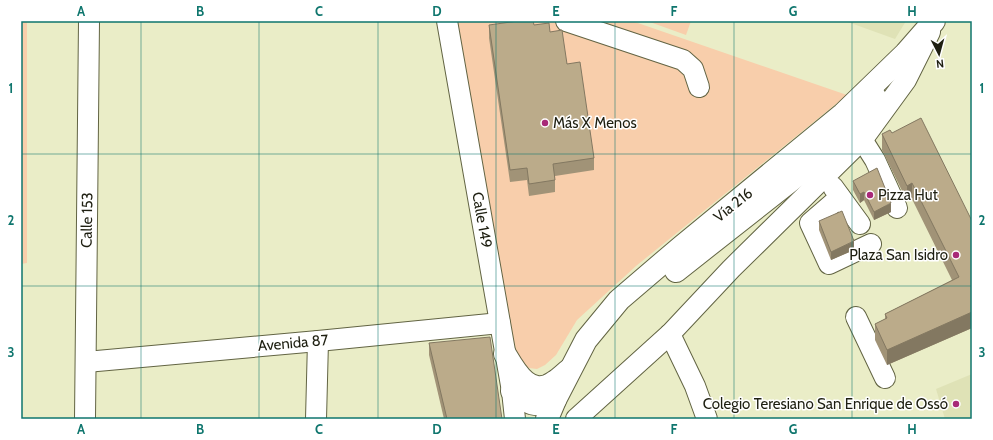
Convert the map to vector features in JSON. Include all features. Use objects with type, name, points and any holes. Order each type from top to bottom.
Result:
[{"type":"main road","name":"Vía 216","points":[[551,410],[586,340],[619,300],[843,114],[906,53],[935,21]]},
{"type":"main road","name":"Vía 216","points":[[573,367],[628,310],[684,264],[819,170],[858,133],[906,53]]},
{"type":"main road","points":[[505,354],[517,375],[528,384],[540,388],[553,384],[573,367]]},
{"type":"main road","points":[[512,391],[529,404],[546,404],[551,410]]},
{"type":"street","name":"Calle 153","points":[[85,419],[89,21]]},
{"type":"street","name":"Calle 149","points":[[447,21],[512,391],[515,419]]},
{"type":"street","points":[[566,21],[683,60],[693,69],[698,87]]},
{"type":"street","points":[[897,208],[875,160],[858,133],[906,80],[935,21]]},
{"type":"street","points":[[576,419],[670,334],[731,269],[819,170],[860,224]]},
{"type":"street","points":[[840,197],[810,223],[829,264],[872,244]]},
{"type":"street","points":[[856,317],[885,378]]},
{"type":"street","name":"Avenida 87","points":[[86,362],[500,323]]},
{"type":"street","points":[[670,334],[695,386],[707,419]]},
{"type":"street","points":[[316,419],[318,341]]},
{"type":"shaded area","points":[[21,21],[27,21],[27,263],[21,264]]},
{"type":"shaded area","points":[[454,21],[632,21],[847,95],[636,266],[577,320],[556,355],[545,365],[537,369],[529,368],[517,359],[511,347]]},
{"type":"shaded area","points":[[647,21],[691,21],[686,35]]},
{"type":"shaded area","points":[[845,21],[906,21],[895,39]]},
{"type":"shaded area","name":"Colegio Teresiano San Enrique de Ossó","points":[[972,374],[972,419],[945,419],[936,389]]},
{"type":"building","name":"Más X Menos","points":[[518,21],[533,21],[534,25],[549,23],[550,32],[562,30],[567,64],[580,62],[594,158],[553,164],[555,180],[529,184],[527,168],[510,170],[489,25]]},
{"type":"building","name":"Plaza San Isidro","points":[[921,118],[972,221],[972,312],[887,350],[875,324],[887,318],[885,314],[959,277],[912,183],[907,186],[882,134],[890,130],[892,133]]},
{"type":"building","name":"Plaza San Isidro","points":[[877,168],[891,203],[874,212],[864,192],[860,194],[853,181]]},
{"type":"building","name":"Plaza San Isidro","points":[[842,211],[854,241],[831,252],[819,221]]},
{"type":"building","points":[[490,337],[502,419],[447,419],[429,343]]},
{"type":"place","name":"Más X Menos","points":[[545,123]]},
{"type":"place","name":"Pizza Hut","points":[[870,195]]},
{"type":"place","name":"Plaza San Isidro","points":[[956,255]]},
{"type":"place","name":"Colegio Teresiano San Enrique de Ossó","points":[[956,404]]}]
